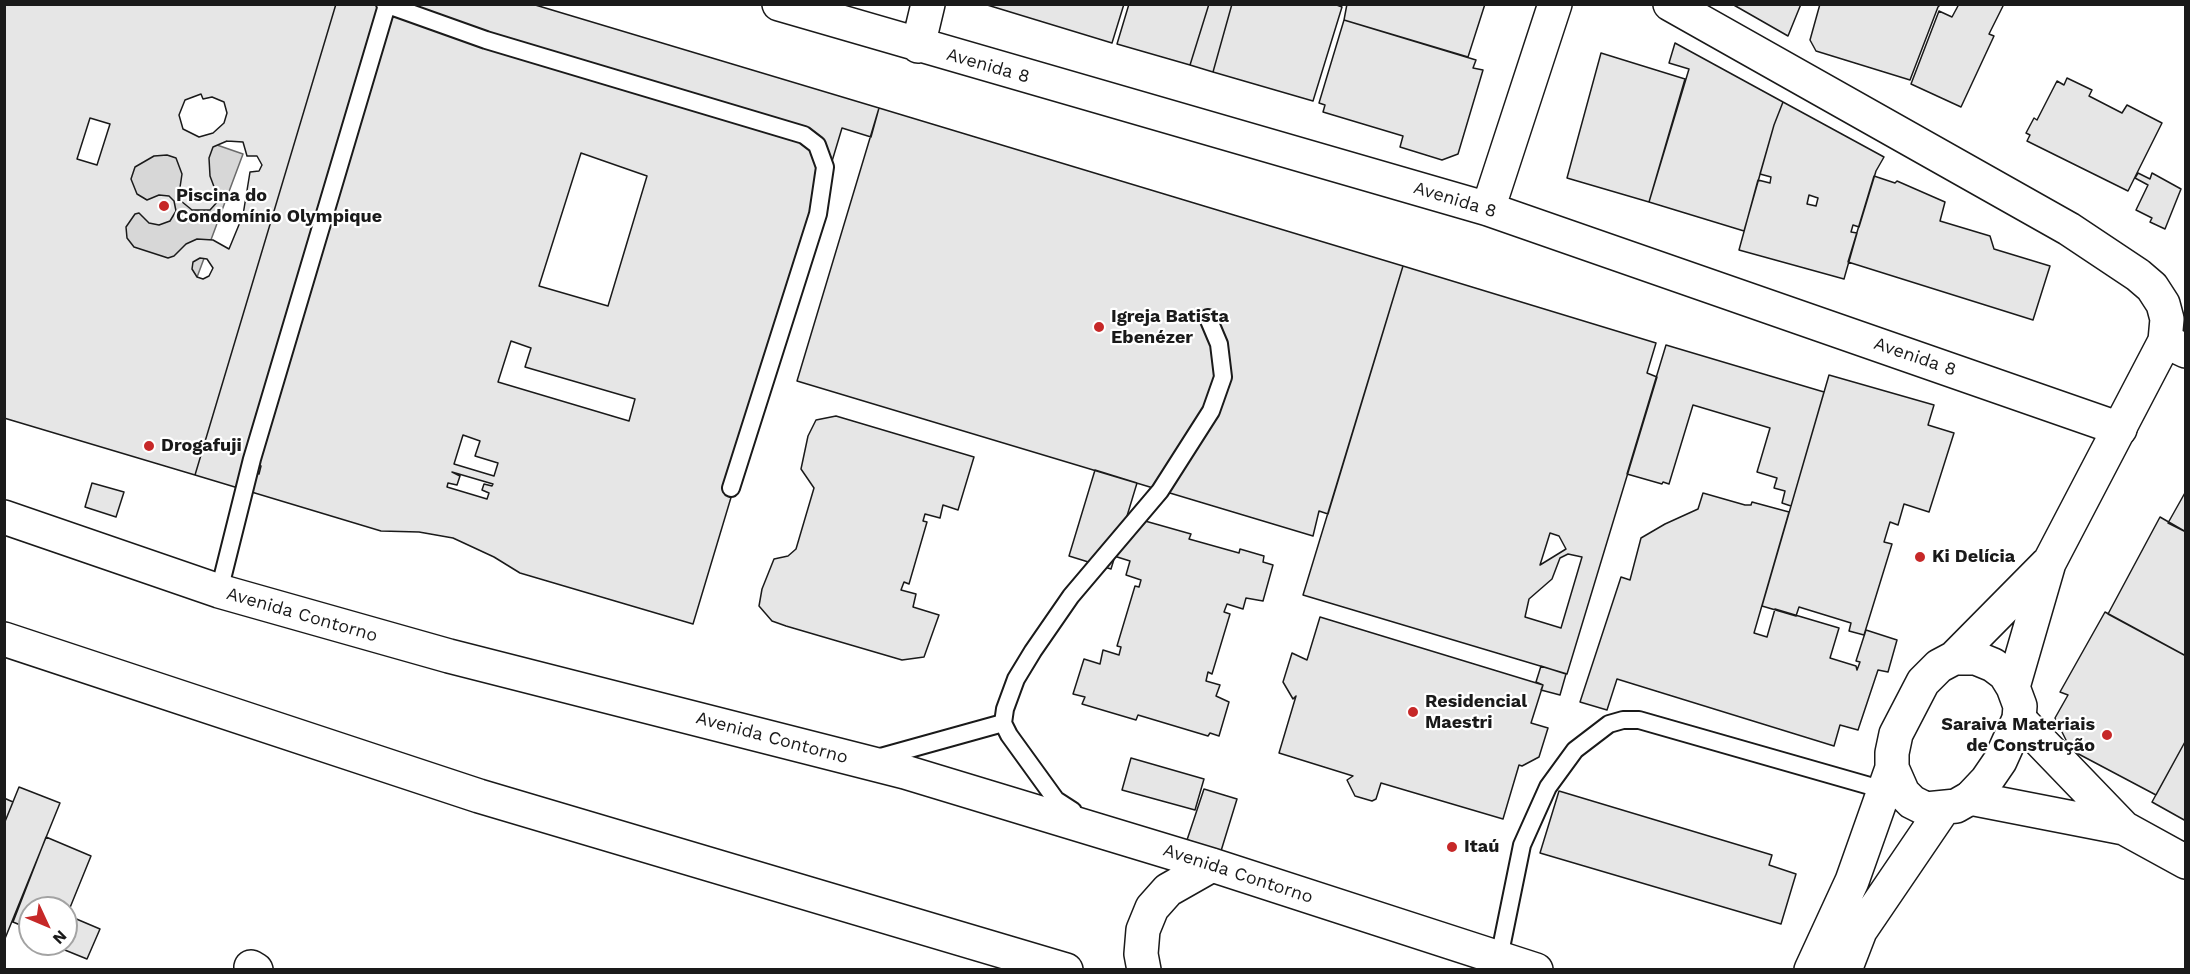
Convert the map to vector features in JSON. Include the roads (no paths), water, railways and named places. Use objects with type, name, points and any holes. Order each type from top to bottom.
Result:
[{"type":"street","name":"Avenida 8","points":[[779,4],[1488,209],[2120,429]]},
{"type":"street","points":[[918,46],[928,4]]},
{"type":"street","points":[[1488,209],[1555,4]]},
{"type":"street","points":[[1670,4],[2102,249],[2152,287],[2163,304],[2175,346],[2120,429],[2049,563],[2013,687]]},
{"type":"street","name":"Avenida Contorno","points":[[4,517],[219,591],[449,656],[838,755],[1107,832],[1521,965]]},
{"type":"street","points":[[1811,969],[1852,881],[1888,779],[1896,734],[1923,682],[1939,666],[1954,658],[2049,563]]},
{"type":"street","points":[[4,639],[479,796],[1066,969]]},
{"type":"street","points":[[1845,969],[1860,931],[1957,803],[1987,780],[2000,761],[2019,719],[2020,706],[2005,674],[1993,665],[1976,658],[1954,658]]},
{"type":"street","points":[[2019,719],[2124,828],[2186,862]]},
{"type":"street","points":[[1888,779],[1912,802],[1926,809],[1957,803],[2124,828]]},
{"type":"street","points":[[1144,969],[1140,954],[1143,930],[1152,908],[1167,890],[1212,865]]},
{"type":"lane","points":[[219,591],[252,459],[386,5],[486,40],[804,135],[817,145],[825,168],[818,214],[731,488]]},
{"type":"lane","points":[[1107,832],[1056,800],[1003,723],[1005,709],[1016,679],[1033,651],[1071,597],[1160,491],[1211,411],[1223,377],[1219,344],[1208,318]]},
{"type":"lane","points":[[1521,965],[1501,948],[1522,845],[1548,787],[1575,750],[1609,724],[1623,720],[1639,720],[1888,779]]},
{"type":"lane","points":[[838,755],[881,758],[1003,723]]},
{"type":"place","name":"Piscina do Condomínio Olympique","points":[[164,206]]},
{"type":"place","name":"Igreja Batista Ebenézer","points":[[1099,327]]},
{"type":"place","name":"Drogafuji","points":[[149,446]]},
{"type":"place","name":"Ki Delícia","points":[[1920,557]]},
{"type":"place","name":"Residencial Maestri","points":[[1413,712]]},
{"type":"place","name":"Saraiva Materiais de Construção","points":[[2107,735]]},
{"type":"place","name":"Itaú","points":[[1452,847]]}]
